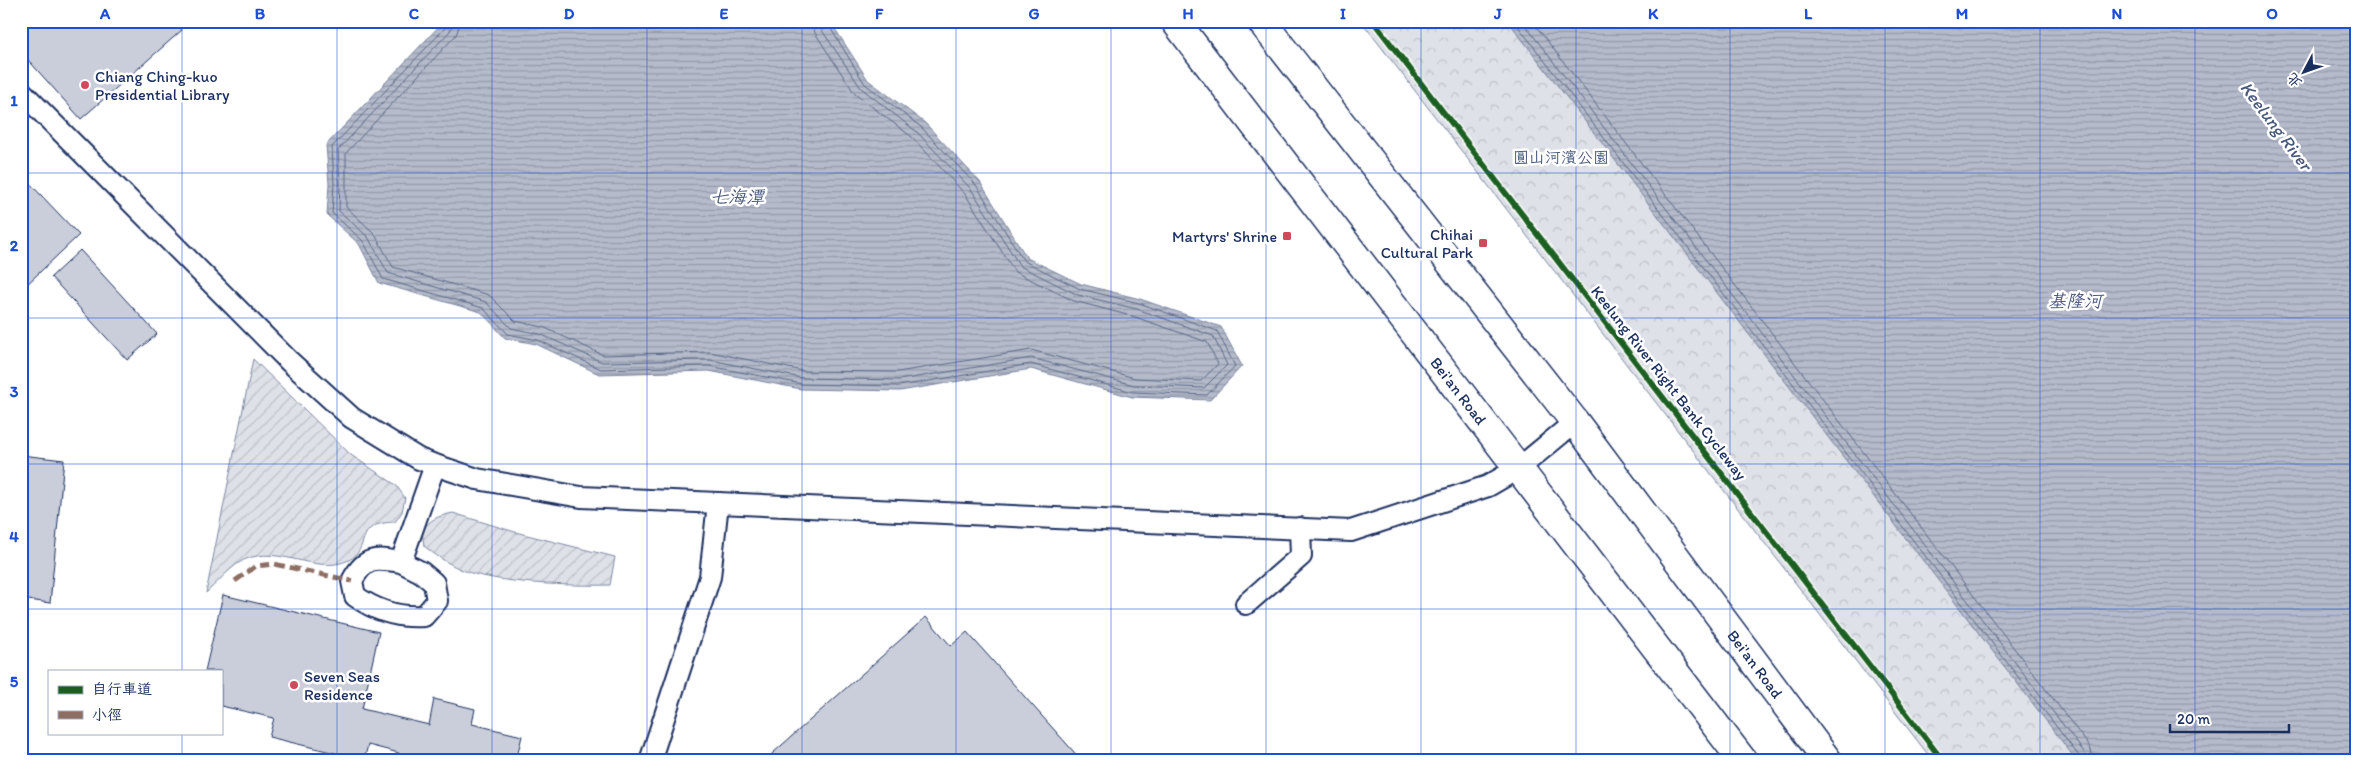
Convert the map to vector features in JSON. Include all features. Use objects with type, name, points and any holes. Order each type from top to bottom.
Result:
[{"type":"main road","name":"Bei'an Road","points":[[1175,21],[1743,761]]},
{"type":"main road","name":"Bei'an Road","points":[[1261,21],[1575,422],[1828,761]]},
{"type":"lane","points":[[21,91],[296,367],[352,418],[419,459],[477,479],[581,497],[1351,531],[1488,486],[1519,468],[1575,422]]},
{"type":"lane","points":[[401,562],[435,465]]},
{"type":"lane","points":[[650,761],[710,577],[718,503]]},
{"type":"lane","points":[[1246,604],[1301,556],[1300,528]]},
{"type":"green space","name":"圓山河濱公園","points":[[1361,21],[1552,21],[2113,761],[1933,761]]},
{"type":"green space","points":[[253,359],[351,455],[396,485],[405,498],[402,512],[395,522],[382,523],[368,531],[360,549],[349,560],[336,564],[322,564],[279,556],[251,557],[233,567],[206,593]]},
{"type":"green space","points":[[453,513],[515,532],[615,557],[610,585],[512,581],[492,578],[460,569],[441,559],[424,546],[422,531],[435,519]]},
{"type":"water","name":"七海潭","points":[[444,21],[830,21],[868,80],[925,123],[980,182],[1027,258],[1081,284],[1140,299],[1221,327],[1242,366],[1210,400],[1132,397],[1031,369],[900,391],[801,389],[709,371],[599,374],[536,344],[505,338],[481,312],[379,283],[359,244],[327,215],[329,184],[326,145]]},
{"type":"water","name":"基隆河","points":[[1508,21],[2356,21],[2356,761],[2077,761]]},
{"type":"building","name":"Chiang Ching-kuo Presidential Library","points":[[21,21],[175,21],[182,30],[81,119],[21,52]]},
{"type":"building","points":[[21,174],[79,235],[21,290]]},
{"type":"building","points":[[80,250],[157,334],[127,360],[51,277]]},
{"type":"building","points":[[21,455],[64,460],[50,603],[21,599]]},
{"type":"building","name":"Seven Seas Residence","points":[[223,595],[379,632],[362,709],[429,725],[434,699],[475,709],[472,724],[522,736],[516,761],[397,761],[399,753],[368,745],[364,760],[269,737],[274,718],[222,706],[222,670],[205,670]]},
{"type":"building","points":[[926,617],[951,646],[967,632],[1082,761],[764,761]]},
{"type":"marked path","points":[[235,581],[256,566],[274,564],[352,581]]},
{"type":"cycle path","name":"Keelung River Right Bank Cycleway","points":[[1373,21],[1943,761]]},
{"type":"place","name":"Chiang Ching-kuo Presidential Library","points":[[85,85]]},
{"type":"place","name":"Martyrs' Shrine","points":[[1287,236]]},
{"type":"place","name":"Chihai Cultural Park","points":[[1483,243]]},
{"type":"place","name":"Seven Seas Residence","points":[[294,685]]},
{"type":"water label","name":"Keelung River","points":[[2276,126]]}]
